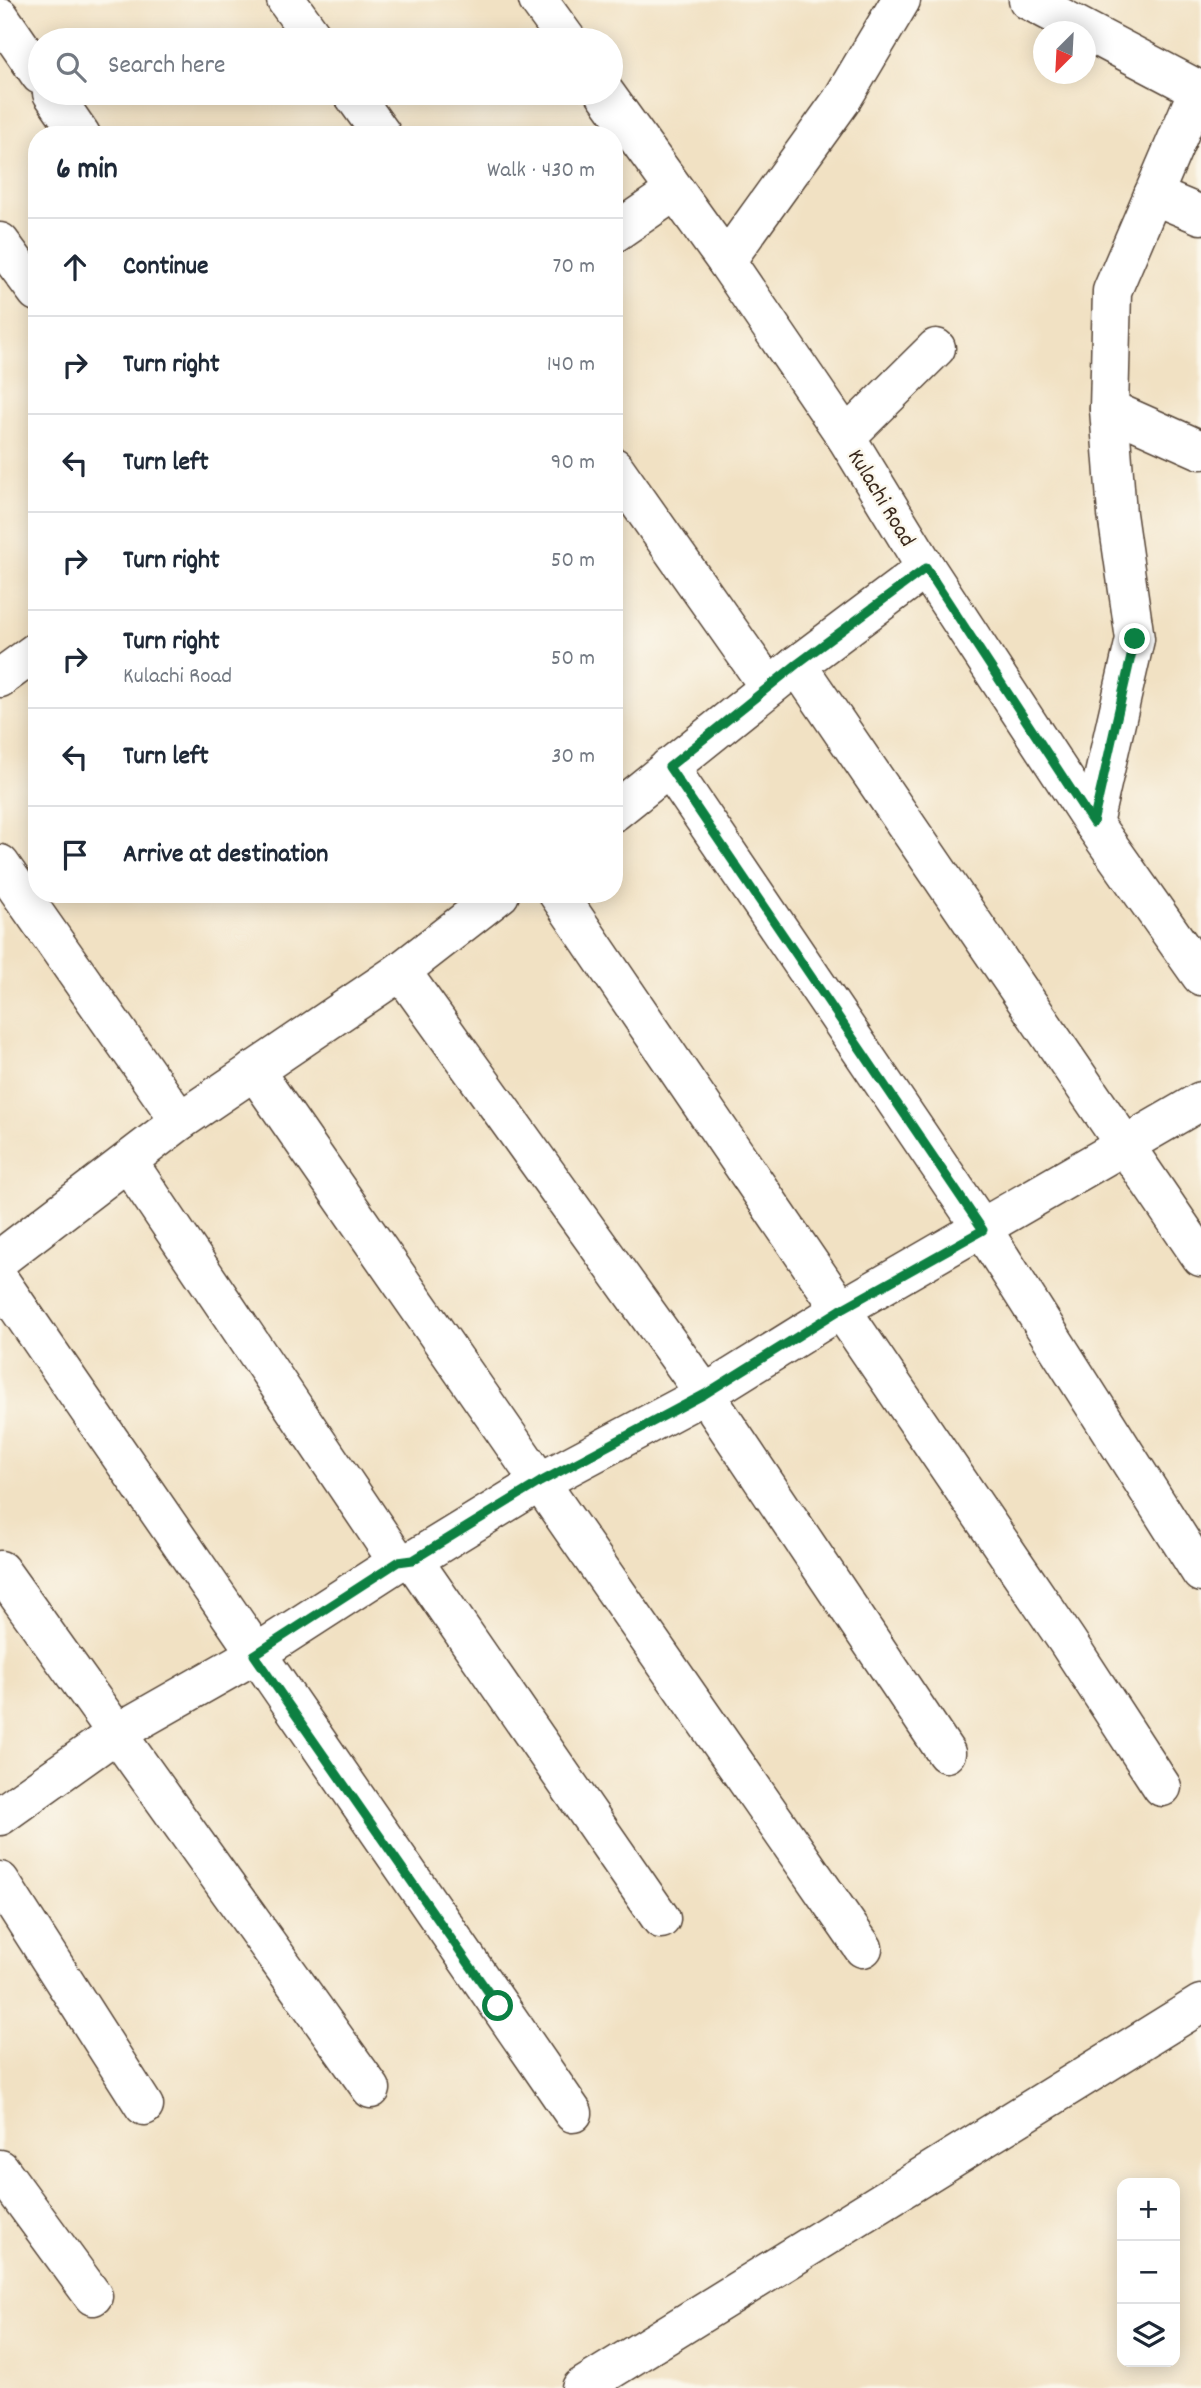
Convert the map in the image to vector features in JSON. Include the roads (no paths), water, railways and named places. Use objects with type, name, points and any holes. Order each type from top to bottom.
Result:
[{"type":"street","points":[[286,0],[306,28]]},
{"type":"street","points":[[538,0],[558,28]]},
{"type":"street","points":[[726,261],[841,101],[901,0]]},
{"type":"street","points":[[1028,0],[1200,90],[1112,290],[1109,410],[1117,514],[1135,639],[1093,823]]},
{"type":"street","points":[[0,17],[28,58]]},
{"type":"street","points":[[60,105],[75,126]]},
{"type":"street","points":[[361,105],[376,126]]},
{"type":"street","name":"Kulachi Road","points":[[614,105],[726,261],[846,437],[926,568],[1093,823],[1201,976]]},
{"type":"street","points":[[623,227],[675,191]]},
{"type":"street","points":[[1153,195],[1201,215]]},
{"type":"street","points":[[0,242],[28,280]]},
{"type":"street","points":[[846,437],[936,348]]},
{"type":"street","points":[[1109,410],[1201,450]]},
{"type":"street","points":[[623,478],[783,676],[1125,1145],[1201,1257]]},
{"type":"street","points":[[623,805],[783,676],[926,568]]},
{"type":"street","points":[[0,678],[28,658]]},
{"type":"street","points":[[669,767],[983,1230],[1201,1573]]},
{"type":"street","points":[[0,864],[180,1121]]},
{"type":"street","points":[[0,1259],[180,1121],[401,971],[488,903]]},
{"type":"street","points":[[564,903],[1067,1640],[1162,1787]]},
{"type":"street","points":[[401,971],[705,1394],[946,1753]]},
{"type":"street","points":[[254,1070],[863,1948]]},
{"type":"street","points":[[0,1816],[115,1734],[254,1655],[405,1561],[540,1482],[705,1394],[840,1310],[983,1230],[1201,1101]]},
{"type":"street","points":[[128,1162],[405,1561],[661,1919]]},
{"type":"street","points":[[0,1281],[254,1655],[573,2113]]},
{"type":"street","points":[[0,1570],[371,2089]]},
{"type":"street","points":[[0,1881],[144,2106]]},
{"type":"street","points":[[580,2388],[622,2377],[1201,2004]]},
{"type":"street","points":[[0,2169],[93,2296]]}]
